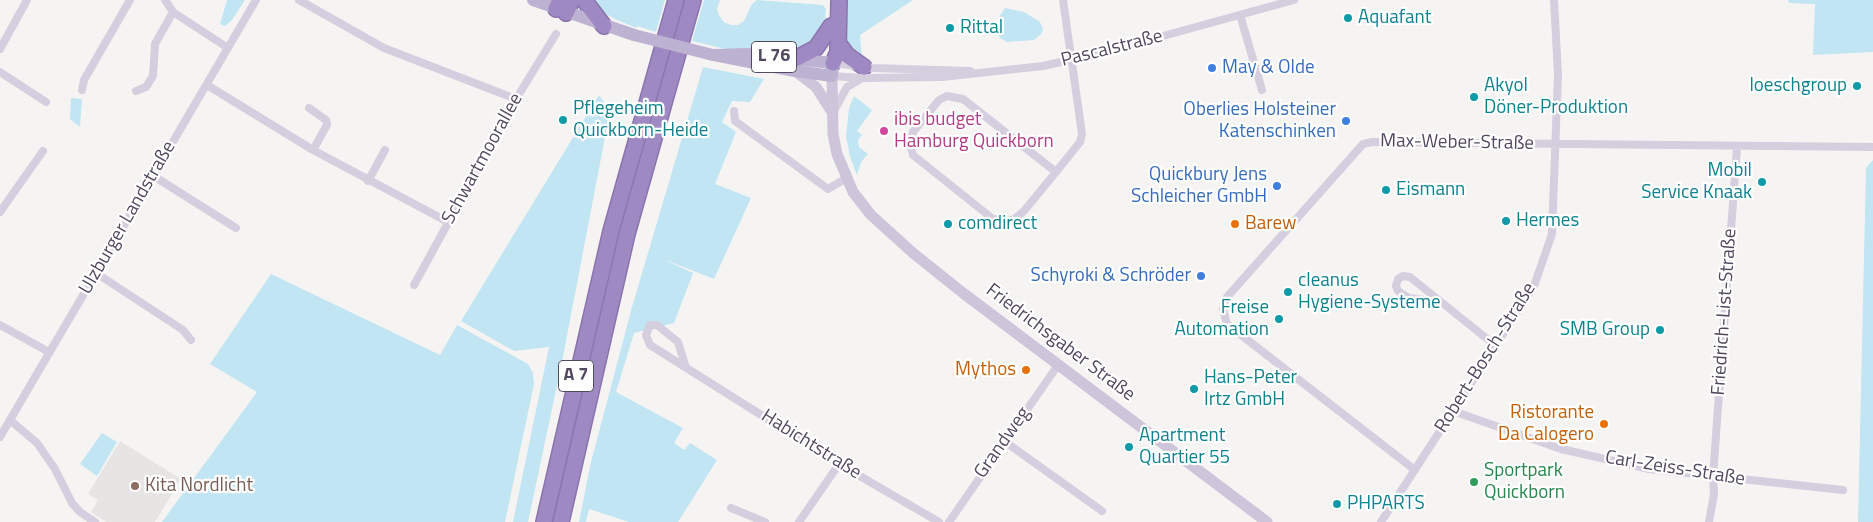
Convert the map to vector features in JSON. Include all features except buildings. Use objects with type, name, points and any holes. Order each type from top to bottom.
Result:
[{"type":"highway","points":[[584,0],[604,26]]},
{"type":"highway","name":"A 7","points":[[544,522],[611,231],[676,0]]},
{"type":"highway","points":[[832,0],[832,69]]},
{"type":"highway","points":[[832,69],[838,52],[839,0]]},
{"type":"highway","name":"A 7","points":[[561,522],[627,234],[693,4]]},
{"type":"highway","points":[[796,65],[816,48],[831,26]]},
{"type":"highway","points":[[838,42],[863,73]]},
{"type":"main road","points":[[533,0],[564,5]]},
{"type":"main road","name":"L 76","points":[[564,5],[604,26],[714,55],[746,54],[796,65],[832,69]]},
{"type":"main road","name":"Friedrichsgaber Straße","points":[[796,65],[816,87],[833,113]]},
{"type":"main road","name":"Friedrichsgaber Straße","points":[[832,69],[835,144],[845,178],[856,198],[871,215],[913,253],[1268,522]]},
{"type":"street","points":[[0,48],[27,0]]},
{"type":"street","points":[[82,90],[84,80],[130,0]]},
{"type":"street","points":[[165,0],[173,12],[228,48]]},
{"type":"street","name":"Ulzburger Landstraße","points":[[0,437],[256,0]]},
{"type":"street","points":[[299,0],[384,48],[516,99]]},
{"type":"street","points":[[1056,172],[963,99],[953,96],[939,100],[913,132],[910,144],[913,154],[993,219],[1013,220],[1024,211],[1056,172],[1080,142],[1082,134],[1063,0]]},
{"type":"street","name":"Pascalstraße","points":[[832,69],[863,73],[942,77],[1072,60],[1294,0]]},
{"type":"street","name":"Robert-Bosch-Straße","points":[[1381,522],[1534,286],[1552,234],[1558,74],[1554,0]]},
{"type":"street","points":[[136,91],[146,87],[153,76],[155,44],[173,12]]},
{"type":"street","points":[[1240,15],[1262,90]]},
{"type":"street","name":"Schwartmoorallee","points":[[414,285],[516,99],[556,34]]},
{"type":"street","name":"Pascalstraße","points":[[832,69],[863,73],[967,70],[982,73]]},
{"type":"street","points":[[0,72],[46,102]]},
{"type":"street","points":[[833,113],[847,87],[863,73]]},
{"type":"street","points":[[207,85],[313,150],[448,222]]},
{"type":"street","points":[[309,108],[326,120],[327,125],[313,150]]},
{"type":"street","points":[[734,111],[735,121],[828,189],[845,178]]},
{"type":"street","name":"Max-Weber-Straße","points":[[1415,470],[1227,324],[1223,309],[1226,297],[1363,144],[1372,142],[1738,148],[1873,147]]},
{"type":"street","name":"Friedrich-List-Straße","points":[[1710,522],[1714,494],[1712,476],[1738,148]]},
{"type":"street","points":[[368,181],[385,150]]},
{"type":"street","points":[[0,212],[18,183],[43,151]]},
{"type":"street","points":[[152,175],[236,228]]},
{"type":"street","points":[[96,273],[184,330],[191,340]]},
{"type":"street","points":[[1440,302],[1409,298],[1398,292],[1396,286],[1398,279],[1403,276],[1410,277],[1496,346]]},
{"type":"street","points":[[0,325],[49,352]]},
{"type":"street","name":"Habichtstraße","points":[[685,365],[678,342],[657,325],[650,325],[646,334],[650,345],[685,365],[839,464],[939,522]]},
{"type":"street","name":"Grandweg","points":[[949,522],[1058,364]]},
{"type":"street","name":"Carl-Zeiss-Straße","points":[[1453,411],[1561,449],[1649,469],[1843,490]]},
{"type":"street","points":[[10,420],[37,443],[55,469],[72,503],[80,512],[95,522]]},
{"type":"street","points":[[1004,441],[1102,511]]},
{"type":"street","points":[[799,522],[839,464]]},
{"type":"street","points":[[731,508],[765,522]]},
{"type":"shaded area","points":[[227,0],[245,0],[232,20],[225,26],[220,24]]},
{"type":"shaded area","points":[[588,0],[665,0],[656,32],[637,26],[636,28],[615,19],[601,11]]},
{"type":"shaded area","points":[[704,0],[720,0],[717,9],[719,15],[724,22],[731,25],[738,25],[744,21],[752,4],[757,0],[823,5],[826,9],[825,22],[821,35],[800,53],[766,55],[721,48],[692,41]]},
{"type":"shaded area","points":[[843,0],[913,0],[860,35],[862,60],[850,50],[845,34]]},
{"type":"shaded area","points":[[1788,0],[1873,0],[1873,52],[1813,55],[1815,4],[1789,3]]},
{"type":"shaded area","points":[[1005,8],[1024,12],[1040,22],[1043,29],[1041,34],[1034,40],[1007,42],[1000,38],[997,32],[1004,31],[1004,17],[999,17]]},
{"type":"shaded area","points":[[703,67],[764,79],[750,102],[732,101],[722,122],[736,132],[715,184],[751,198],[714,279],[663,259],[693,273],[674,323],[634,333],[616,392],[683,428],[674,443],[684,450],[690,443],[717,460],[678,522],[629,522],[589,509],[586,522],[579,522],[590,466],[632,307]]},
{"type":"shaded area","points":[[599,95],[610,111],[562,362],[528,522],[513,522],[549,347],[514,351],[461,321]]},
{"type":"shaded area","points":[[854,96],[872,110],[857,131],[862,135],[858,140],[859,147],[868,154],[861,162],[857,175],[850,157],[846,136],[849,108]]},
{"type":"shaded area","points":[[71,98],[82,99],[80,127],[70,119]]},
{"type":"shaded area","points":[[1873,160],[1873,522],[1858,522],[1866,168]]},
{"type":"shaded area","points":[[271,274],[440,355],[457,325],[528,364],[533,373],[534,384],[505,522],[162,522],[257,392],[210,364]]},
{"type":"shaded area","points":[[102,433],[117,442],[97,476],[80,464]]},
{"type":"shaded area","name":"Kita Nordlicht","points":[[120,441],[181,479],[155,522],[106,522],[91,512],[98,500],[88,494]]},
{"type":"place","name":"Aquafant","points":[[1348,18]]},
{"type":"place","name":"Rittal","points":[[950,28]]},
{"type":"place","name":"May & Olde","points":[[1212,68]]},
{"type":"place","name":"loeschgroup","points":[[1857,86]]},
{"type":"place","name":"Akyol Döner-Produktion","points":[[1474,97]]},
{"type":"place","name":"Pflegeheim Quickborn-Heide","points":[[563,120]]},
{"type":"place","name":"Oberlies Holsteiner Katenschinken","points":[[1346,121]]},
{"type":"place","name":"ibis budget Hamburg Quickborn","points":[[884,131]]},
{"type":"place","name":"Mobil Service Knaak","points":[[1762,182]]},
{"type":"place","name":"Quickbury Jens Schleicher GmbH","points":[[1277,186]]},
{"type":"place","name":"Eismann","points":[[1386,190]]},
{"type":"place","name":"Hermes","points":[[1506,221]]},
{"type":"place","name":"comdirect","points":[[948,224]]},
{"type":"place","name":"Barew","points":[[1235,224]]},
{"type":"place","name":"Schyroki & Schröder","points":[[1201,276]]},
{"type":"place","name":"cleanus Hygiene-Systeme","points":[[1288,292]]},
{"type":"place","name":"Freise Automation","points":[[1279,319]]},
{"type":"place","name":"SMB Group","points":[[1660,330]]},
{"type":"place","name":"Mythos","points":[[1026,370]]},
{"type":"place","name":"Hans-Peter Irtz GmbH","points":[[1194,389]]},
{"type":"place","name":"Ristorante Da Calogero","points":[[1604,424]]},
{"type":"place","name":"Apartment Quartier 55","points":[[1129,447]]},
{"type":"place","name":"Sportpark Quickborn","points":[[1474,482]]},
{"type":"place","name":"Kita Nordlicht","points":[[135,486]]},
{"type":"place","name":"PHPARTS","points":[[1337,504]]}]
